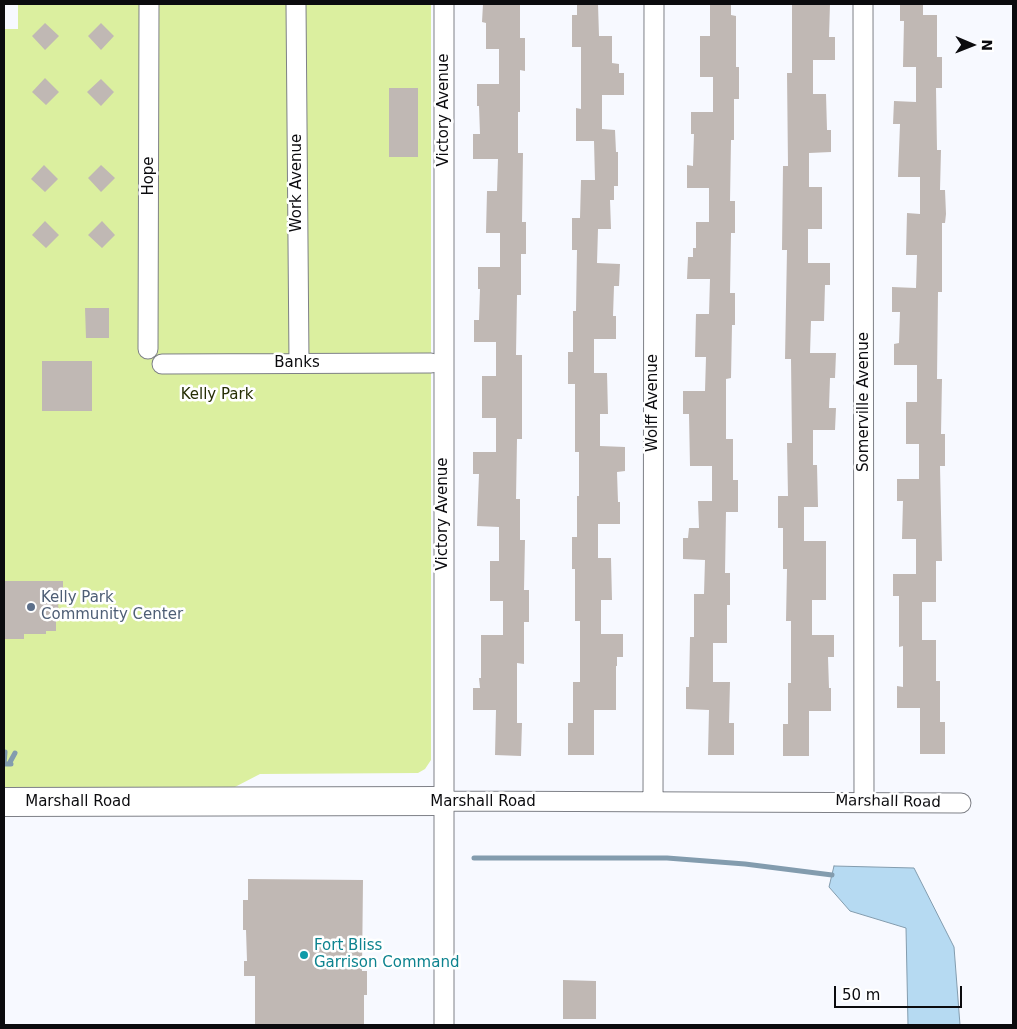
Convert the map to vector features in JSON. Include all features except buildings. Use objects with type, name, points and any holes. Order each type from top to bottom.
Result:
[{"type":"street","name":"Hope","points":[[148,349],[149,4]]},
{"type":"street","name":"Work Avenue","points":[[296,4],[299,362]]},
{"type":"street","name":"Victory Avenue","points":[[444,4],[444,1025]]},
{"type":"street","name":"Wolff Avenue","points":[[653,802],[654,4]]},
{"type":"street","name":"Somerville Avenue","points":[[863,4],[864,801]]},
{"type":"street","name":"Banks","points":[[162,364],[431,362]]},
{"type":"street","name":"Marshall Road","points":[[4,802],[864,801],[961,803]]},
{"type":"green space","name":"Kelly Park","points":[[18,4],[431,4],[431,760],[425,769],[418,773],[260,774],[206,802],[4,802],[4,29],[18,29]]},
{"type":"water","points":[[834,866],[914,868],[954,947],[960,1025],[908,1025],[906,928],[850,911],[829,887]]},
{"type":"waterway","points":[[5,752],[4,764],[11,764]]},
{"type":"waterway","points":[[9,764],[15,753]]},
{"type":"waterway","points":[[474,858],[667,858],[745,864],[832,875]]},
{"type":"place","name":"Kelly Park Community Center","points":[[31,607]]},
{"type":"place","name":"Fort Bliss Garrison Command","points":[[304,955]]}]
